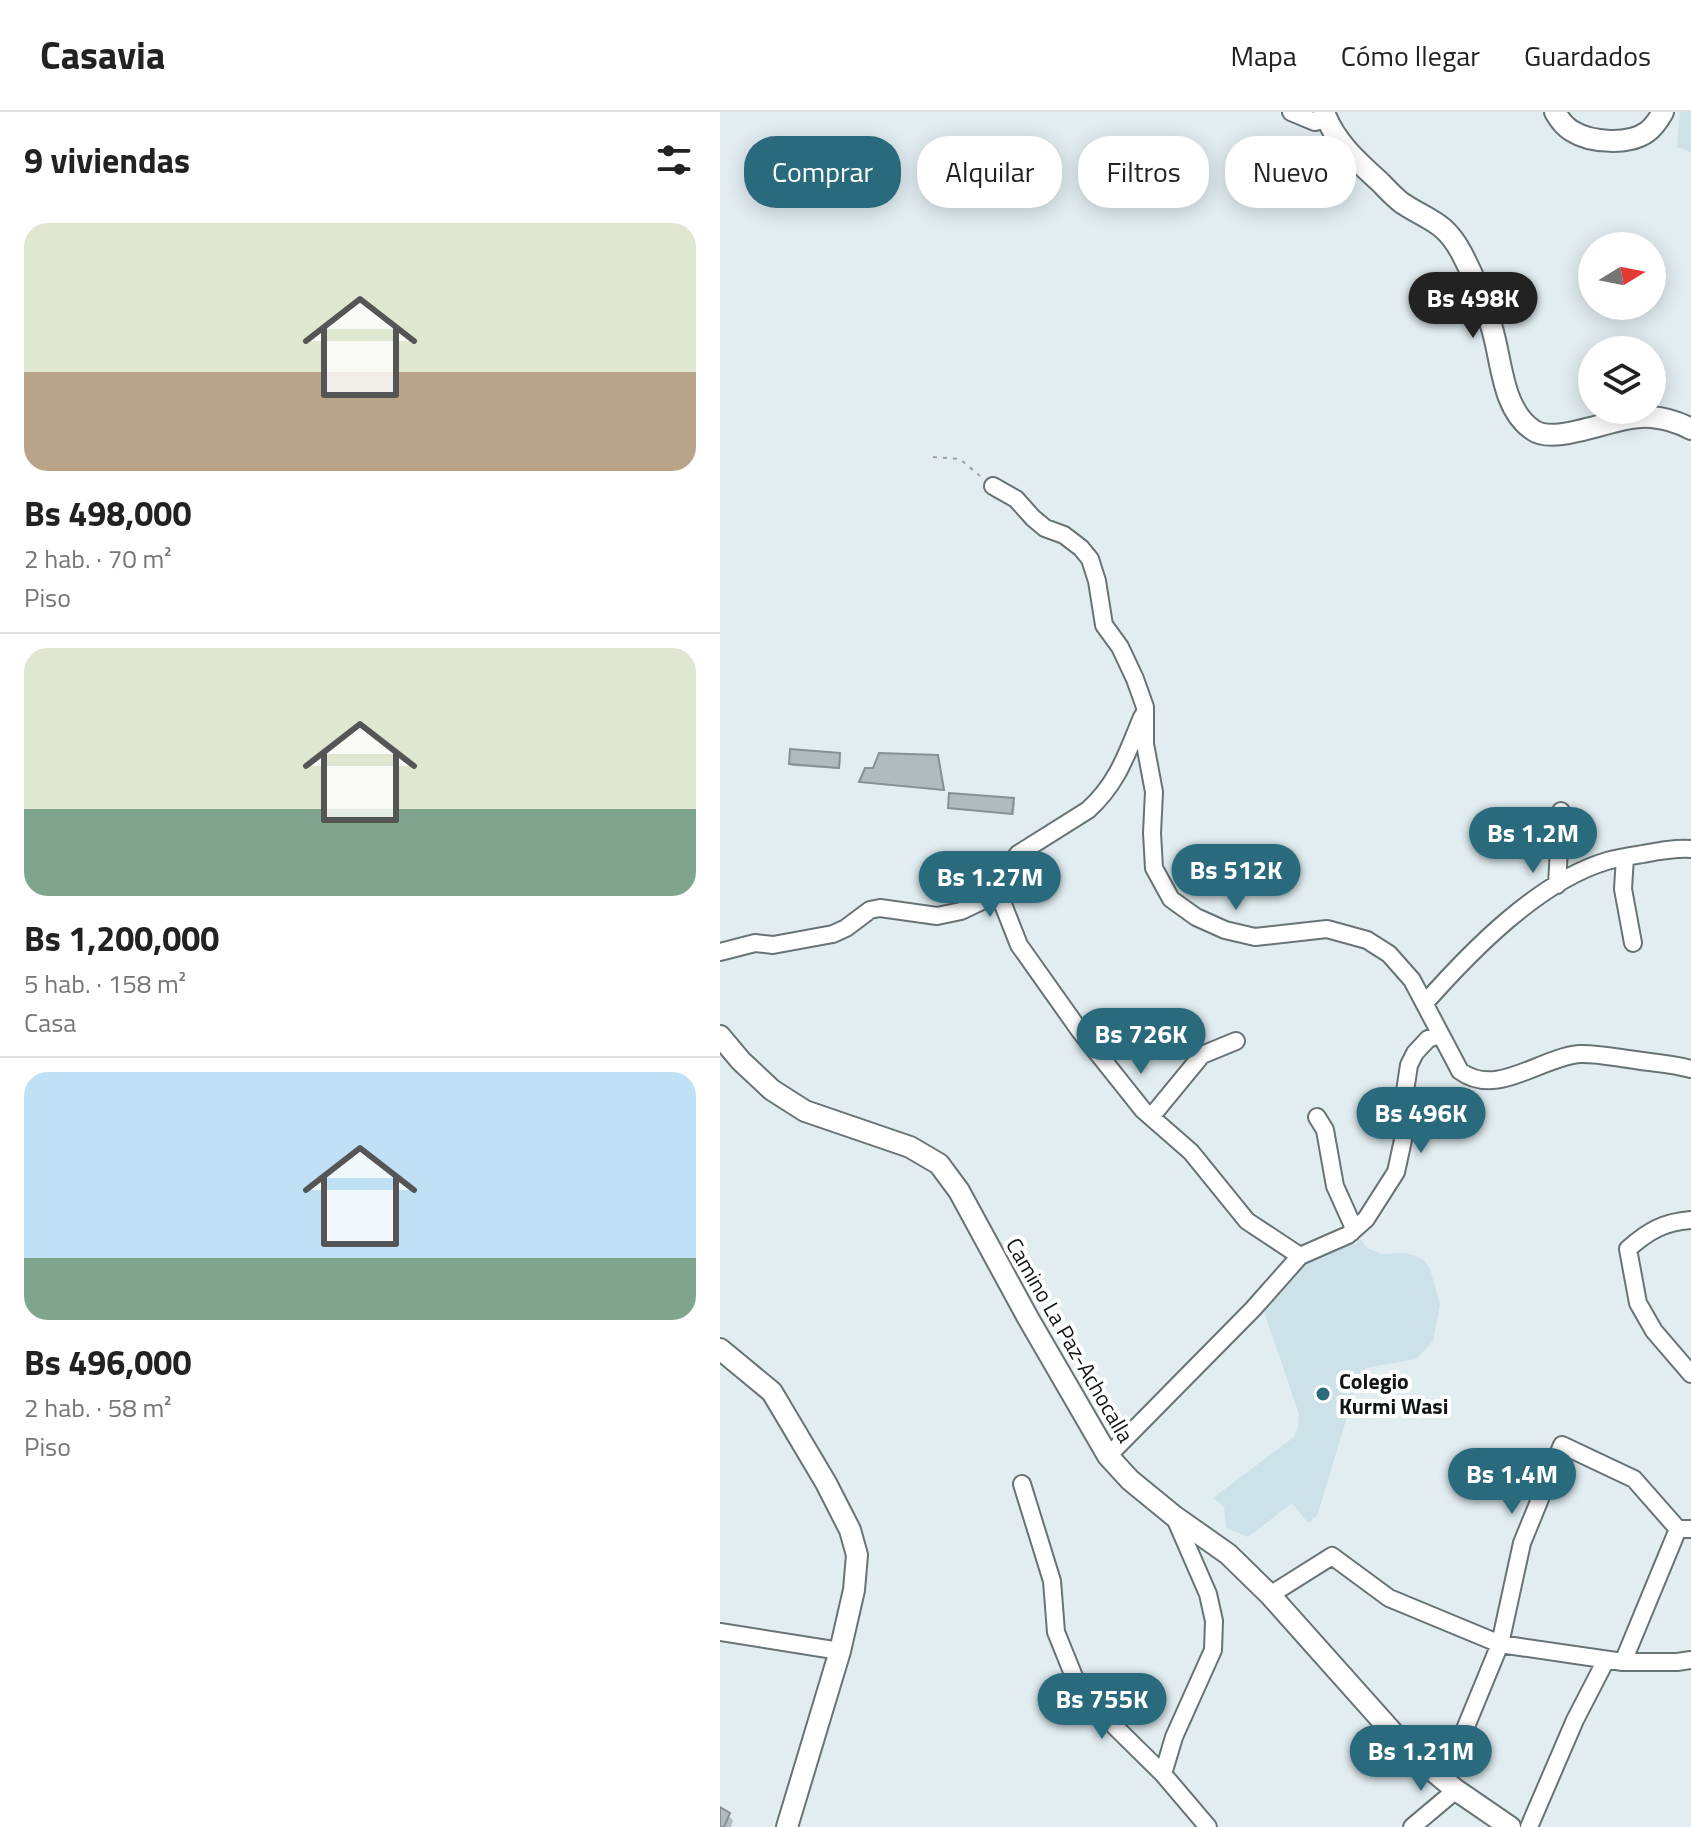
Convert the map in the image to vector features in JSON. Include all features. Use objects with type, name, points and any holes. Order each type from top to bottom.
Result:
[{"type":"main road","points":[[1555,112],[1571,131],[1617,141],[1645,133],[1663,112]]},
{"type":"main road","points":[[1325,115],[1336,138],[1350,154],[1402,203],[1446,229],[1460,250],[1481,293],[1507,393],[1519,416],[1533,431],[1548,435],[1565,434],[1617,420],[1650,416],[1691,429]]},
{"type":"main road","name":"Camino La Paz-Achocalla","points":[[720,1036],[772,1090],[805,1111],[910,1147],[939,1164],[959,1191],[1108,1456],[1130,1480],[1228,1554],[1270,1595],[1411,1753],[1510,1827]]},
{"type":"main road","points":[[720,1349],[772,1392],[826,1483],[850,1530],[857,1555],[840,1651],[787,1827]]},
{"type":"street","points":[[1291,112],[1315,122],[1325,115]]},
{"type":"street","points":[[993,486],[1016,499],[1045,528],[1064,535],[1090,559],[1104,625],[1120,647],[1145,707],[1145,744],[1154,792],[1154,868],[1171,899],[1196,917],[1225,930],[1255,937],[1327,929],[1367,940],[1389,954],[1412,980],[1460,1071],[1470,1078],[1498,1080],[1579,1054],[1691,1069]]},
{"type":"street","points":[[720,952],[755,943],[773,945],[833,934],[870,910],[880,908],[937,916],[961,911],[982,901],[1018,854],[1098,801],[1120,772],[1145,707]]},
{"type":"street","points":[[1557,885],[1561,811]]},
{"type":"street","points":[[1425,1003],[1467,956],[1537,896],[1605,861],[1675,848],[1691,849]]},
{"type":"street","points":[[1625,857],[1623,889],[1633,943]]},
{"type":"street","points":[[995,884],[1019,945],[1080,1031],[1143,1110],[1191,1152],[1247,1221],[1300,1256]]},
{"type":"street","points":[[1108,1456],[1253,1309],[1300,1256],[1348,1235],[1366,1219],[1396,1172],[1403,1140],[1409,1065],[1428,1039],[1440,1035]]},
{"type":"street","points":[[1151,1117],[1202,1055],[1236,1041]]},
{"type":"street","points":[[1317,1117],[1325,1130],[1335,1186],[1353,1226],[1352,1232]]},
{"type":"street","points":[[1691,1220],[1671,1221],[1640,1238],[1628,1249],[1638,1303],[1654,1331],[1691,1374]]},
{"type":"street","points":[[1412,1827],[1450,1785],[1500,1644],[1522,1543],[1562,1445],[1634,1479],[1684,1529],[1614,1661],[1575,1720],[1529,1827]]},
{"type":"street","points":[[1022,1484],[1052,1581],[1056,1632],[1075,1679],[1095,1707],[1163,1774],[1208,1827]]},
{"type":"street","points":[[1163,1774],[1174,1737],[1213,1650],[1214,1621],[1208,1594],[1174,1516]]},
{"type":"street","points":[[1270,1595],[1332,1556],[1389,1598],[1500,1644],[1614,1661],[1691,1660]]},
{"type":"street","points":[[720,1632],[840,1651]]},
{"type":"path","points":[[933,457],[960,459],[993,486]]},
{"type":"shaded area","points":[[1680,112],[1691,112],[1691,152],[1677,147]]},
{"type":"shaded area","name":"Colegio Kurmi Wasi","points":[[1361,1239],[1366,1247],[1381,1254],[1406,1253],[1424,1260],[1430,1269],[1440,1304],[1433,1341],[1416,1359],[1366,1368],[1360,1374],[1317,1516],[1308,1523],[1292,1503],[1248,1537],[1226,1528],[1224,1506],[1213,1498],[1294,1437],[1298,1427],[1299,1414],[1262,1306],[1303,1262],[1348,1240],[1355,1245]]},
{"type":"building","points":[[790,749],[840,753],[839,768],[789,764]]},
{"type":"building","points":[[879,753],[938,755],[944,790],[859,782],[865,768],[873,768]]},
{"type":"building","points":[[949,793],[1014,798],[1012,814],[948,808]]},
{"type":"building","points":[[720,1807],[730,1813],[724,1827],[720,1827]]},
{"type":"place","name":"Colegio Kurmi Wasi","points":[[1323,1394]]}]
